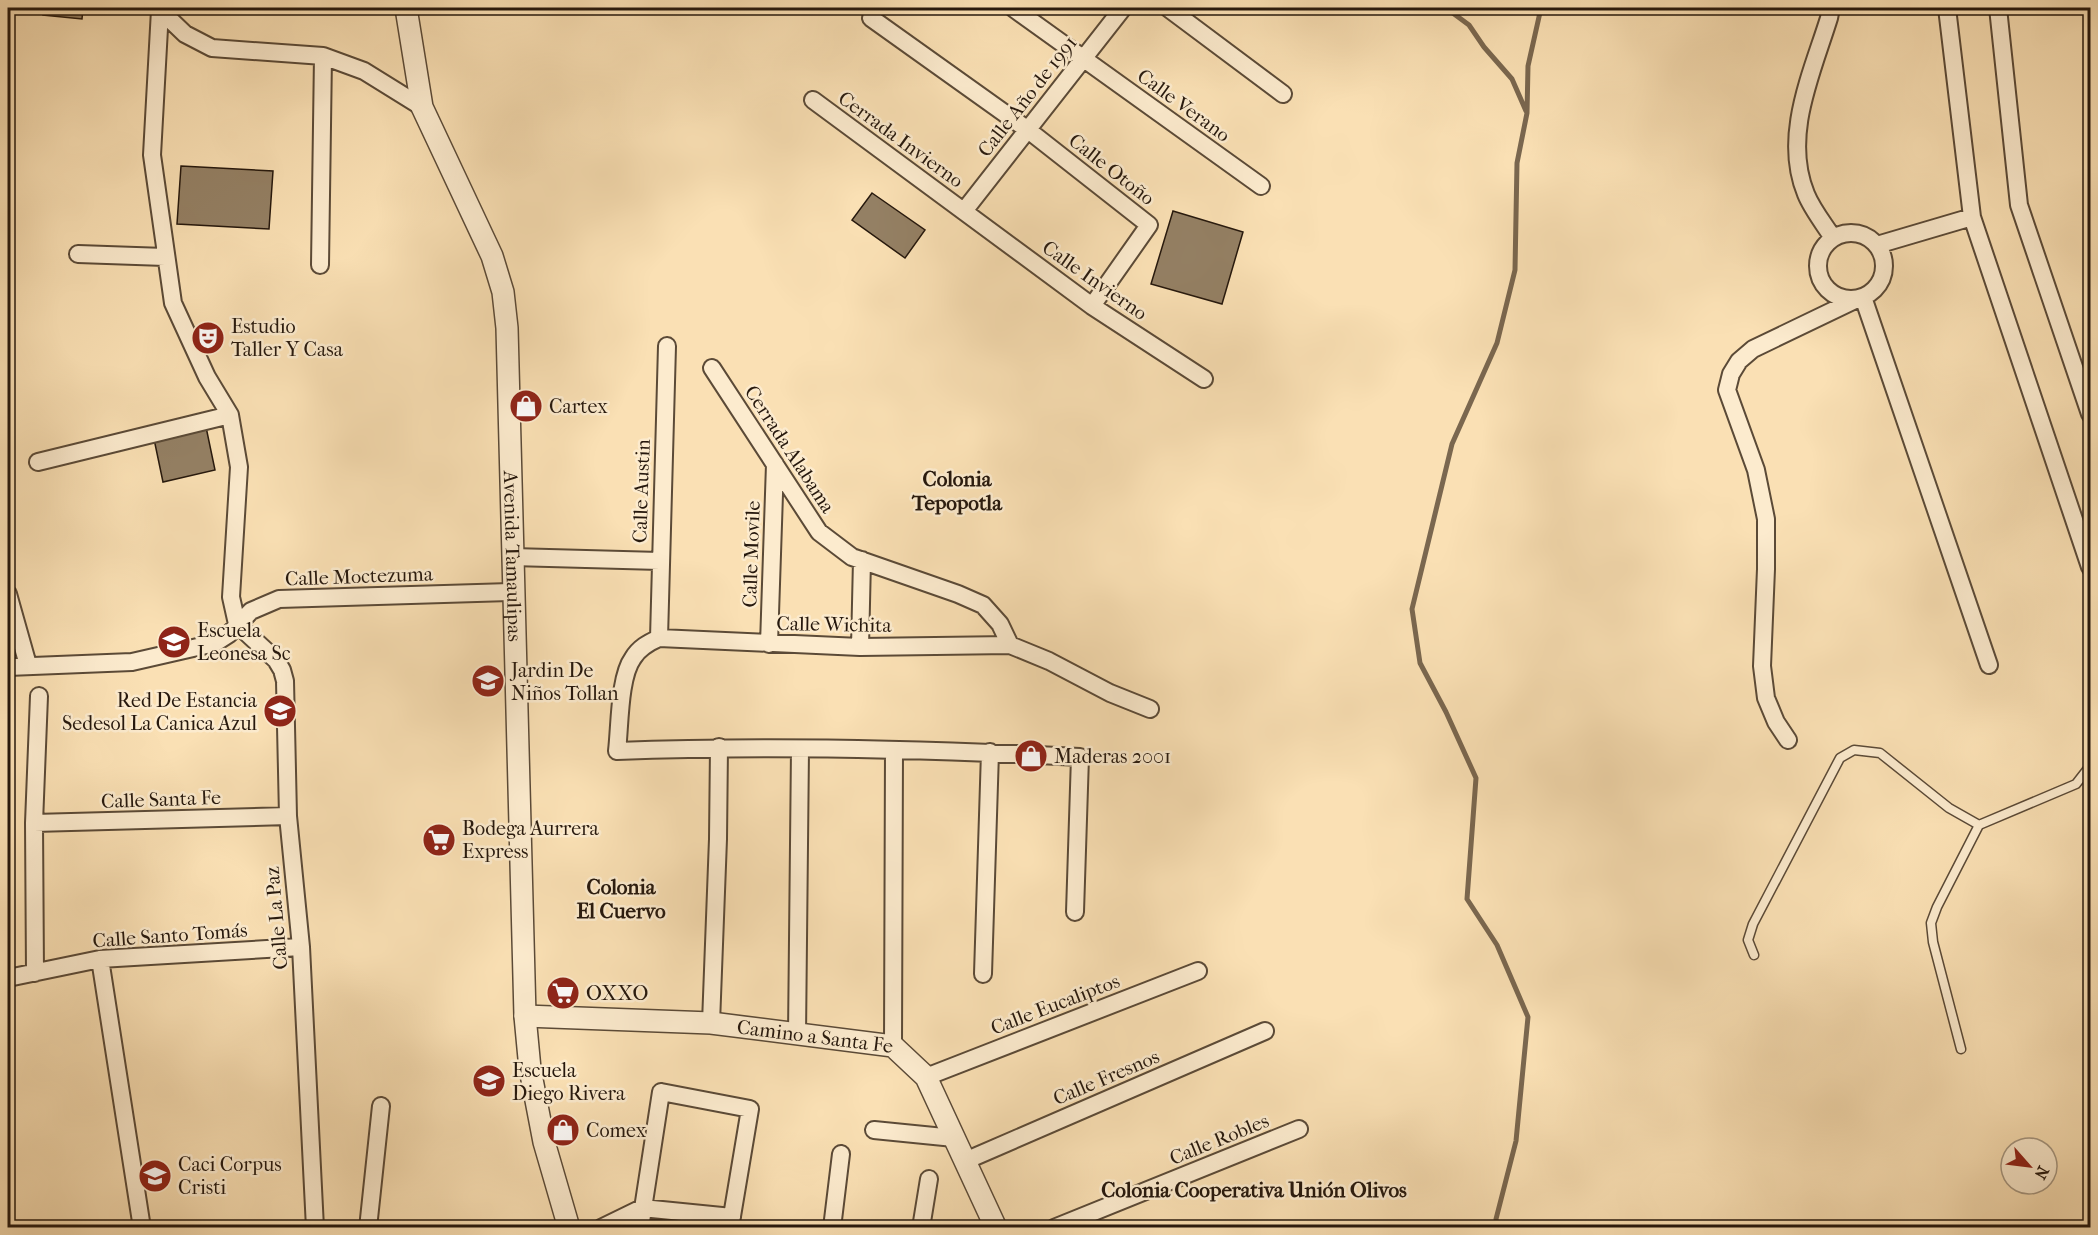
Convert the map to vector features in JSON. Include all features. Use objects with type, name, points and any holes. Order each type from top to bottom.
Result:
[{"type":"street","name":"Avenida Tamaulipas","points":[[406,8],[422,107],[492,256],[503,292],[507,328],[525,1016],[530,1069],[544,1142],[568,1227]]},
{"type":"street","name":"Calle Verano","points":[[1013,8],[1261,186]]},
{"type":"street","name":"Calle Año de 1991","points":[[964,211],[1124,8]]},
{"type":"street","points":[[1168,8],[1283,94]]},
{"type":"street","points":[[1831,8],[1800,112],[1796,141],[1798,170],[1806,195],[1833,238]]},
{"type":"street","points":[[1947,8],[1972,217],[2091,567]]},
{"type":"street","points":[[1998,8],[2019,205],[2091,414]]},
{"type":"street","points":[[160,9],[185,34],[212,48],[323,56],[364,70],[422,107]]},
{"type":"street","points":[[160,9],[152,155],[173,303],[207,377],[230,415],[239,467],[231,597],[237,624]]},
{"type":"street","points":[[871,18],[1028,130]]},
{"type":"street","points":[[320,265],[323,56]]},
{"type":"street","name":"Cerrada Invierno","points":[[813,100],[964,211]]},
{"type":"street","name":"Calle Otoño","points":[[1028,130],[1149,225],[1092,306]]},
{"type":"street","name":"Calle Invierno","points":[[964,211],[1092,306],[1204,379]]},
{"type":"street","points":[[1877,245],[1972,217]]},
{"type":"street","points":[[1788,740],[1776,722],[1766,699],[1762,666],[1766,519],[1756,470],[1727,390],[1731,374],[1739,361],[1753,349],[1860,298],[1872,292],[1879,284],[1884,264],[1877,245],[1868,237],[1856,233],[1844,233],[1833,238],[1823,247],[1818,259],[1817,272],[1822,284],[1832,294],[1844,299],[1860,298]]},
{"type":"street","points":[[78,254],[165,257]]},
{"type":"street","points":[[1860,298],[1989,665]]},
{"type":"street","name":"Calle Austin","points":[[659,638],[667,346]]},
{"type":"street","name":"Cerrada Alabama","points":[[712,368],[819,532],[852,557],[982,605],[1000,624],[1010,645]]},
{"type":"street","points":[[38,462],[230,415]]},
{"type":"street","name":"Calle Movile","points":[[769,644],[775,465]]},
{"type":"street","points":[[512,557],[660,561]]},
{"type":"street","points":[[860,647],[862,560]]},
{"type":"street","name":"Calle Moctezuma","points":[[8,667],[28,664],[132,662],[215,643],[229,634],[251,610],[279,599],[513,592]]},
{"type":"street","points":[[8,594],[28,664]]},
{"type":"street","name":"Calle La Paz","points":[[237,624],[276,660],[285,681],[288,816],[301,947],[315,1227]]},
{"type":"street","points":[[659,638],[644,646],[632,659],[624,678],[617,751],[719,747],[990,752],[1080,757],[1076,912]]},
{"type":"street","name":"Calle Wichita","points":[[659,638],[860,647],[1010,645]]},
{"type":"street","points":[[1010,645],[1049,661],[1110,693],[1150,709]]},
{"type":"street","points":[[35,973],[34,823],[39,696]]},
{"type":"street","points":[[711,1023],[719,747]]},
{"type":"street","points":[[797,1035],[800,749]]},
{"type":"street","points":[[893,1046],[894,750]]},
{"type":"street","points":[[983,974],[990,752]]},
{"type":"street","name":"Calle Santa Fe","points":[[34,823],[288,816]]},
{"type":"street","name":"Calle Santo Tomás","points":[[8,978],[100,959],[301,947]]},
{"type":"street","points":[[100,959],[142,1227]]},
{"type":"street","name":"Calle Eucaliptos","points":[[926,1077],[1198,971]]},
{"type":"street","name":"Camino a Santa Fe","points":[[525,1016],[711,1023],[893,1046],[926,1077],[996,1227]]},
{"type":"street","name":"Calle Fresnos","points":[[965,1161],[1265,1031]]},
{"type":"street","points":[[601,1227],[642,1208],[731,1222],[750,1109],[660,1092],[642,1208],[640,1227]]},
{"type":"street","points":[[368,1227],[381,1106]]},
{"type":"street","name":"Calle Robles","points":[[1054,1227],[1299,1129]]},
{"type":"street","points":[[873,1130],[954,1138]]},
{"type":"street","points":[[832,1227],[842,1155]]},
{"type":"street","points":[[921,1227],[929,1179]]},
{"type":"lane","points":[[1754,955],[1748,940],[1753,924],[1840,758],[1854,750],[1880,753],[1949,808],[1978,825]]},
{"type":"lane","points":[[1960,1049],[1933,942],[1930,923],[1937,907],[1978,825],[2076,784],[2091,766]]},
{"type":"building","points":[[44,8],[83,8],[82,19],[43,15]]},
{"type":"building","points":[[181,166],[273,171],[269,229],[177,224]]},
{"type":"building","points":[[872,193],[925,230],[905,258],[852,220]]},
{"type":"building","points":[[1173,211],[1243,232],[1222,304],[1151,284]]},
{"type":"building","points":[[206,427],[215,470],[163,482],[154,439]]},
{"type":"waterway","points":[[1446,8],[1469,25],[1484,47],[1512,79],[1526,111]]},
{"type":"waterway","points":[[1498,1228],[1496,1219],[1516,1141],[1528,1017],[1497,945],[1467,899],[1476,778],[1446,712],[1420,663],[1412,609],[1452,444],[1497,343],[1515,270],[1517,163],[1527,113],[1528,66],[1541,8]]},
{"type":"place","name":"Estudio Taller Y Casa","points":[[208,338]]},
{"type":"place","name":"Cartex","points":[[526,406]]},
{"type":"place","name":"Escuela Leonesa Sc","points":[[174,642]]},
{"type":"place","name":"Jardin De Niños Tollan","points":[[488,681]]},
{"type":"place","name":"Red De Estancia Sedesol La Canica Azul","points":[[280,711]]},
{"type":"place","name":"Maderas 2001","points":[[1031,756]]},
{"type":"place","name":"Bodega Aurrera Express","points":[[439,840]]},
{"type":"place","name":"OXXO","points":[[563,993]]},
{"type":"place","name":"Escuela Diego Rivera","points":[[489,1081]]},
{"type":"place","name":"Comex","points":[[563,1130]]},
{"type":"place","name":"Caci Corpus Cristi","points":[[155,1176]]},
{"type":"district","name":"Colonia Tepopotla","points":[[957,491]]},
{"type":"district","name":"Colonia El Cuervo","points":[[621,899]]},
{"type":"district","name":"Colonia Cooperativa Unión Olivos","points":[[1254,1190]]}]
